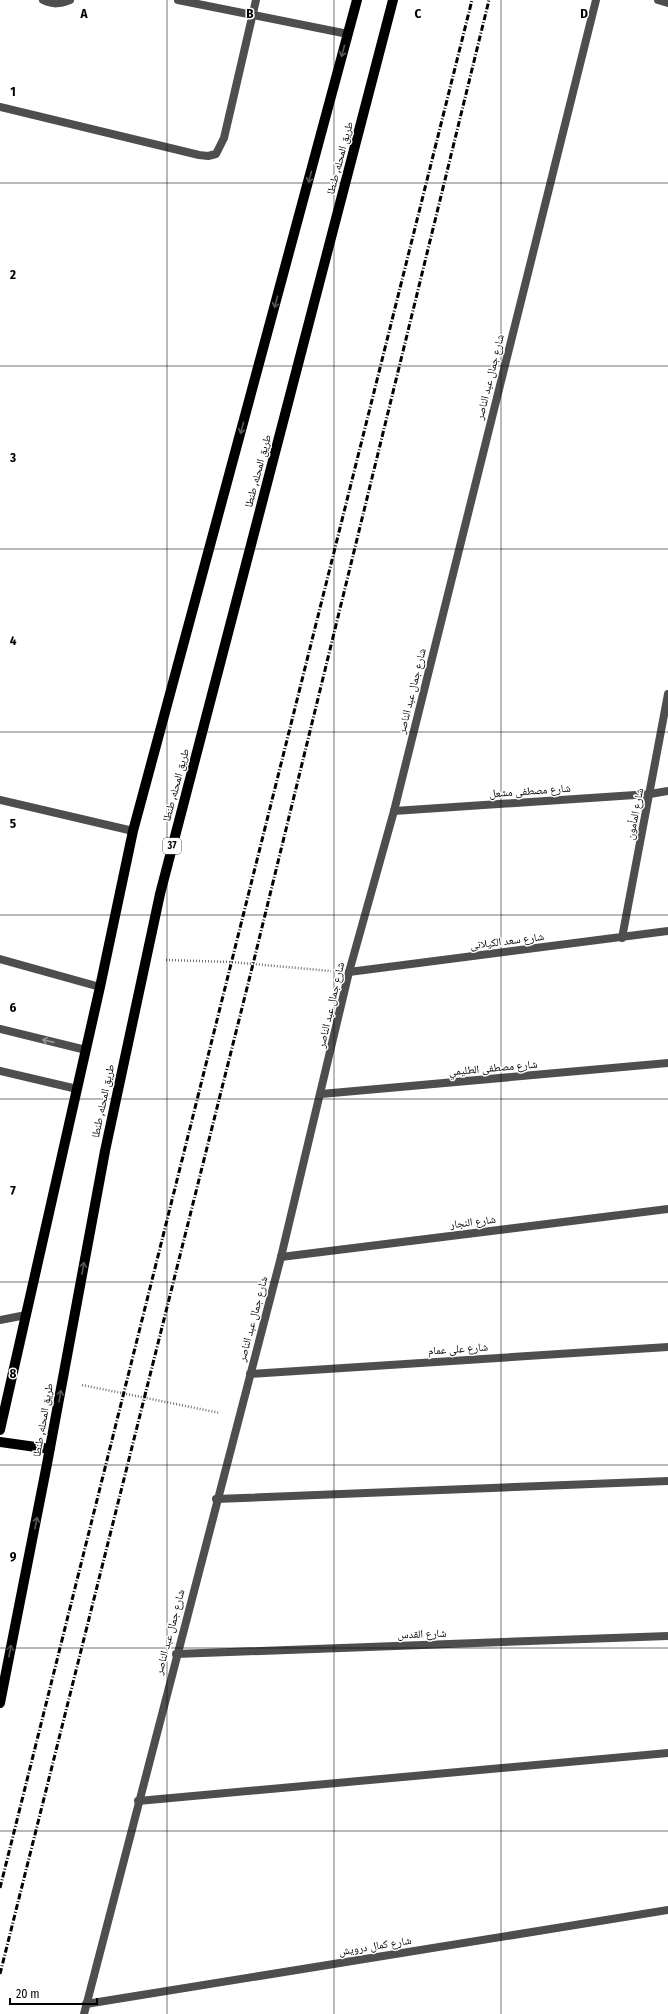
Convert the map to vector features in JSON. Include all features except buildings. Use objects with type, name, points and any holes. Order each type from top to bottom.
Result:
[{"type":"main road","points":[[0,1430],[100,987],[133,831],[357,0]]},
{"type":"main road","name":"طريق المحله, طنطا","points":[[0,1703],[50,1449],[105,1151],[160,894],[393,0]]},
{"type":"main road","points":[[0,1442],[50,1449]]},
{"type":"street","points":[[42,0],[55,4],[70,0]]},
{"type":"street","points":[[178,0],[348,34]]},
{"type":"street","points":[[0,107],[199,155],[208,156],[216,154],[224,138],[256,0]]},
{"type":"street","name":"شارع جمال عبد الناصر","points":[[84,2014],[216,1499],[281,1257],[349,972],[394,811],[596,0]]},
{"type":"street","points":[[658,0],[668,3]]},
{"type":"street","name":"شارع المأمون","points":[[622,938],[668,694]]},
{"type":"street","name":"شارع مصطفى مشعل","points":[[394,811],[650,794],[668,791]]},
{"type":"street","points":[[0,800],[133,831]]},
{"type":"street","name":"شارع سعد الكيلانى","points":[[349,972],[668,931]]},
{"type":"street","points":[[0,959],[100,987]]},
{"type":"street","points":[[0,1029],[86,1050]]},
{"type":"street","name":"شارع مصطفى الطليمي","points":[[321,1094],[668,1063]]},
{"type":"street","points":[[0,1071],[77,1089]]},
{"type":"street","name":"شارع النجار","points":[[281,1257],[668,1209]]},
{"type":"street","points":[[0,1320],[26,1315]]},
{"type":"street","name":"شارع على عمام","points":[[250,1374],[668,1347]]},
{"type":"street","points":[[216,1499],[668,1481]]},
{"type":"street","name":"شارع القدس","points":[[176,1654],[668,1636]]},
{"type":"street","points":[[138,1801],[668,1752]]},
{"type":"street","name":"شارع كمال درويش","points":[[86,2004],[668,1910]]},
{"type":"path","points":[[146,959],[231,962],[349,972]]},
{"type":"path","points":[[62,1381],[123,1395],[238,1416]]},
{"type":"railway","points":[[0,1888],[472,0]]},
{"type":"railway","points":[[0,1974],[253,964],[489,0]]}]
